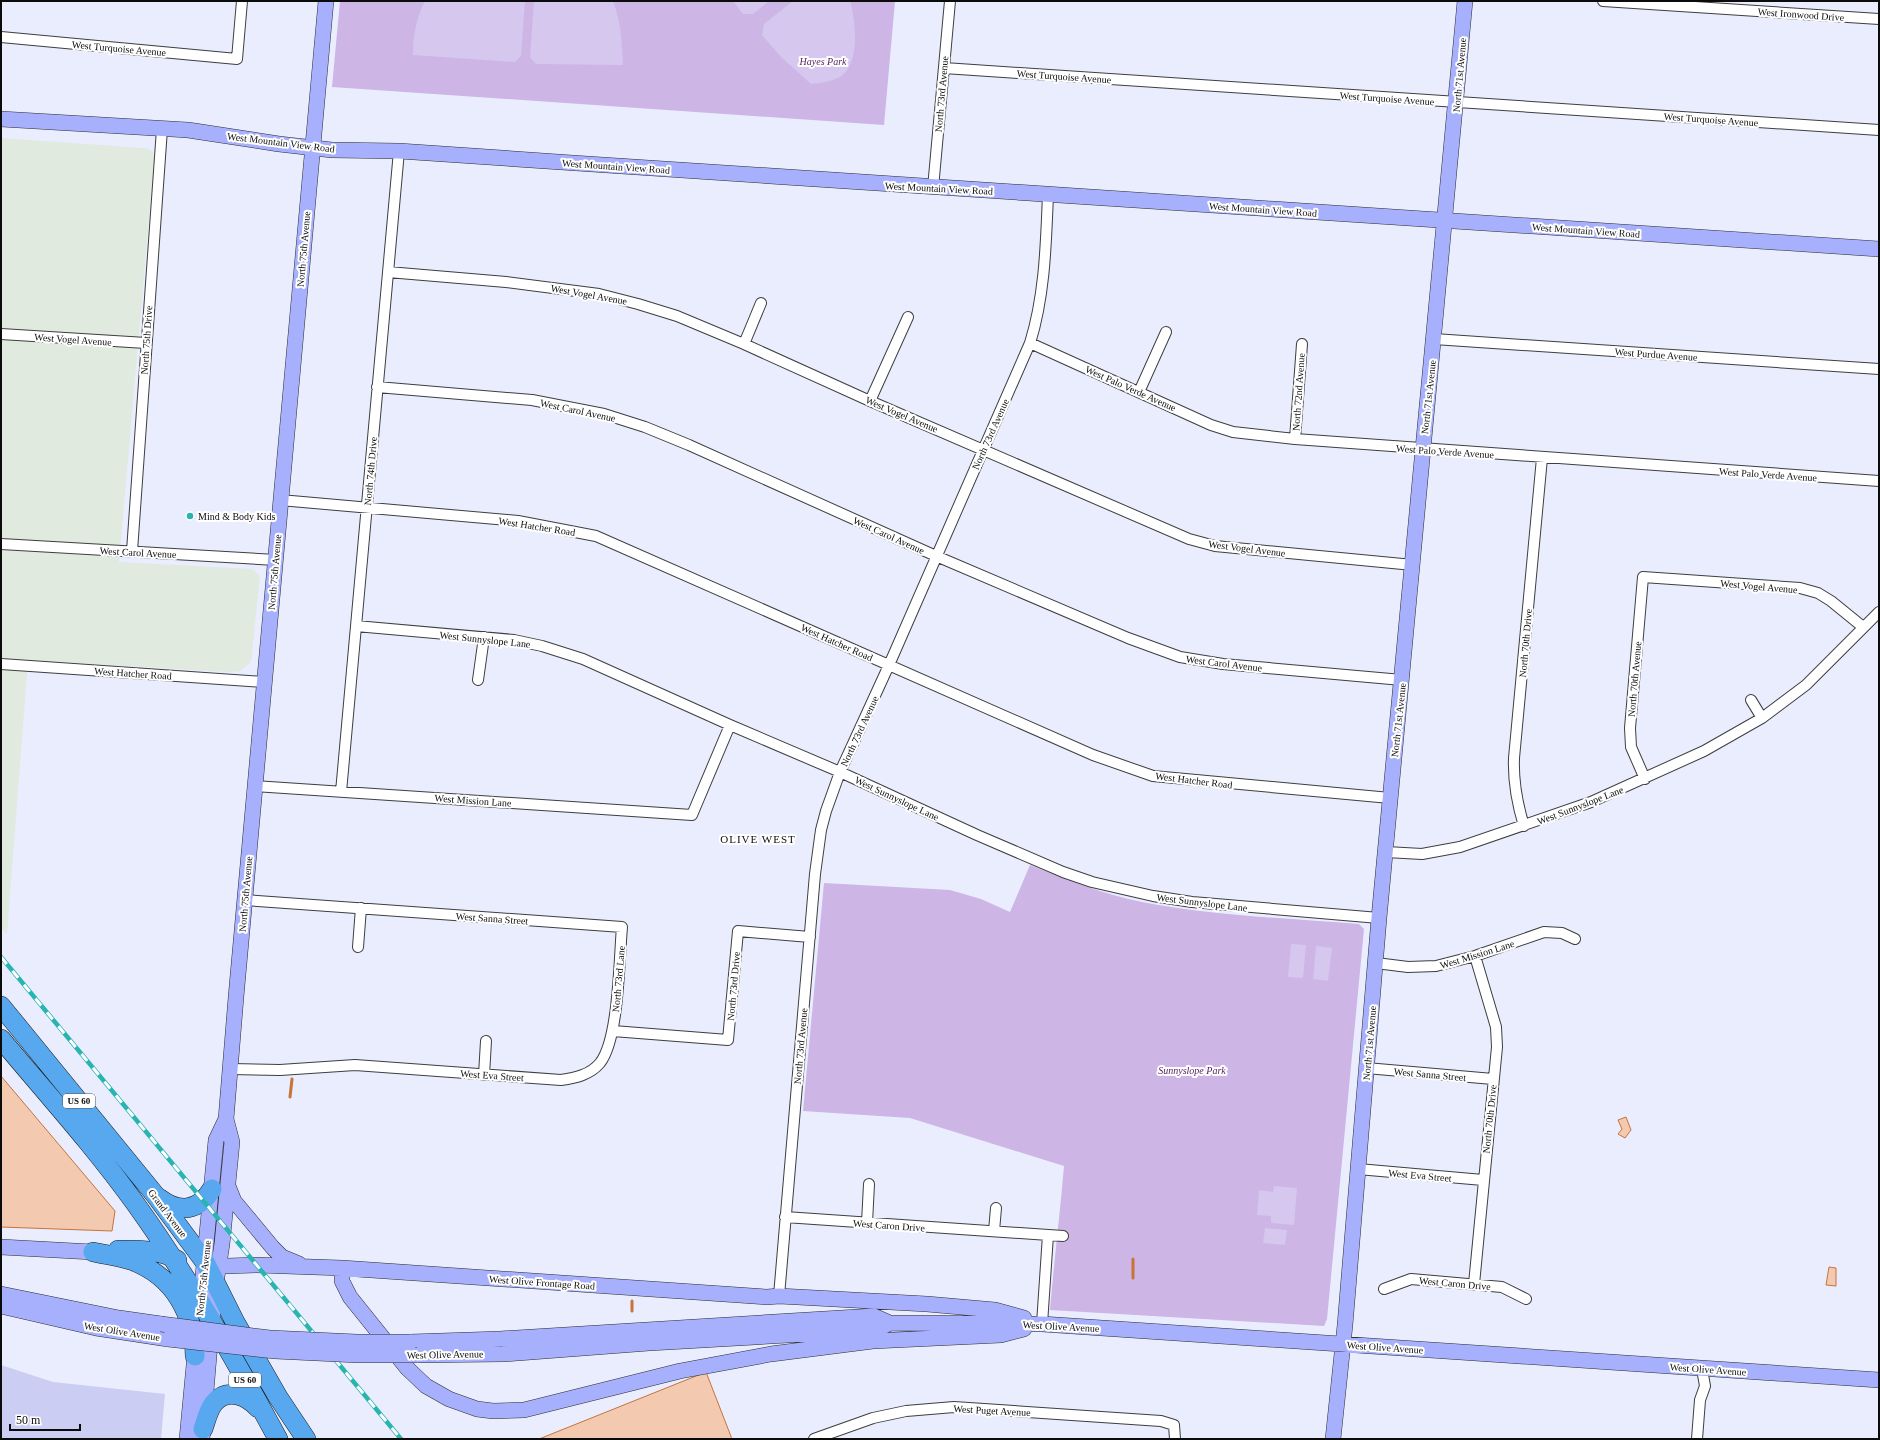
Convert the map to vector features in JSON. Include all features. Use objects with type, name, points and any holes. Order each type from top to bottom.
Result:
[{"type":"highway","name":"Grand Avenue","points":[[1,1006],[156,1196],[209,1281],[212,1320],[278,1439]]},
{"type":"highway","name":"Grand Avenue","points":[[1,1039],[135,1203],[173,1258],[209,1281]]},
{"type":"highway","points":[[156,1196],[170,1206],[189,1207],[203,1201],[220,1187]]},
{"type":"highway","points":[[118,1250],[127,1247],[136,1237],[139,1229],[135,1203]]},
{"type":"highway","points":[[162,1243],[185,1255],[209,1281]]},
{"type":"highway","points":[[94,1252],[118,1250],[150,1251],[173,1258]]},
{"type":"highway","points":[[94,1252],[133,1261],[147,1268],[167,1284],[183,1307],[192,1325],[195,1356]]},
{"type":"highway","name":"US 60","points":[[209,1281],[235,1322],[278,1397],[306,1439]]},
{"type":"highway","points":[[197,1436],[213,1405],[221,1397],[228,1394],[240,1395],[248,1398],[267,1417]]},
{"type":"main road","name":"North 75th Avenue","points":[[197,1436],[195,1356],[209,1281],[220,1187],[216,1140],[226,1118],[254,786],[276,560],[280,500],[326,1]]},
{"type":"main road","name":"North 71st Avenue","points":[[1333,1439],[1343,1344],[1390,798],[1465,1]]},
{"type":"main road","name":"West Mountain View Road","points":[[1,119],[188,130],[332,150],[398,151],[933,188],[1048,194],[1879,249]]},
{"type":"main road","points":[[220,1187],[282,1257],[306,1266]]},
{"type":"main road","points":[[1,1247],[94,1252]]},
{"type":"main road","points":[[209,1281],[291,1267],[306,1266]]},
{"type":"main road","name":"West Olive Frontage Road","points":[[306,1266],[760,1297],[779,1296],[927,1304],[995,1310],[1042,1324]]},
{"type":"main road","points":[[342,1268],[342,1281],[344,1288],[407,1368],[426,1386],[449,1400],[476,1409],[493,1412],[524,1410],[680,1371],[771,1354],[873,1341],[1001,1335],[1042,1324]]},
{"type":"main road","name":"West Olive Avenue","points":[[1,1294],[120,1318],[161,1324],[270,1338],[357,1342],[414,1348]]},
{"type":"main road","name":"West Olive Avenue","points":[[1,1306],[96,1328],[168,1338],[275,1351],[358,1355],[500,1339],[874,1316],[890,1323],[1042,1324],[1879,1380]]},
{"type":"main road","name":"North 75th Avenue","points":[[197,1436],[212,1320]]},
{"type":"street","name":"West Turquoise Avenue","points":[[1,36],[237,59],[242,1]]},
{"type":"street","name":"North 73rd Avenue","points":[[933,188],[950,1]]},
{"type":"street","name":"West Ironwood Drive","points":[[1602,1],[1879,19]]},
{"type":"street","name":"West Turquoise Avenue","points":[[944,68],[1879,130]]},
{"type":"street","name":"North 75th Drive","points":[[132,552],[162,129]]},
{"type":"street","name":"North 74th Drive","points":[[341,792],[398,151]]},
{"type":"street","name":"North 73rd Avenue","points":[[779,1296],[810,937],[821,830],[826,810],[840,772],[889,665],[1030,342],[1037,321],[1040,301],[1048,194]]},
{"type":"street","name":"West Vogel Avenue","points":[[388,272],[506,282],[599,294],[638,304],[677,316],[744,344],[870,401],[984,449],[1189,539],[1215,546],[1413,565]]},
{"type":"street","points":[[744,344],[761,303]]},
{"type":"street","points":[[870,401],[908,317]]},
{"type":"street","points":[[1140,392],[1166,332]]},
{"type":"street","name":"West Vogel Avenue","points":[[1,334],[146,343]]},
{"type":"street","name":"West Purdue Avenue","points":[[1434,339],[1879,369]]},
{"type":"street","name":"West Palo Verde Avenue","points":[[1030,342],[1211,425],[1233,432],[1423,450],[1879,481]]},
{"type":"street","name":"North 72nd Avenue","points":[[1295,439],[1302,344]]},
{"type":"street","name":"West Carol Avenue","points":[[377,387],[532,400],[604,414],[645,427],[689,445],[936,556],[1149,647],[1180,657],[1223,664],[1402,680]]},
{"type":"street","name":"North 70th Drive","points":[[1524,826],[1516,798],[1514,758],[1542,458]]},
{"type":"street","name":"West Hatcher Road","points":[[280,500],[518,521],[596,536],[1093,755],[1153,776],[1390,798]]},
{"type":"street","name":"West Carol Avenue","points":[[1,544],[276,560]]},
{"type":"street","name":"West Vogel Avenue","points":[[1643,577],[1800,588],[1818,593],[1831,601],[1863,627]]},
{"type":"street","name":"North 70th Avenue","points":[[1643,577],[1630,728],[1631,747],[1645,778]]},
{"type":"street","name":"West Sunnyslope Lane","points":[[1386,852],[1407,854],[1441,852],[1460,847],[1591,802],[1704,751],[1762,718],[1806,685],[1879,612]]},
{"type":"street","name":"West Sunnyslope Lane","points":[[356,626],[514,640],[542,646],[583,659],[730,725],[840,772],[984,838],[1063,872],[1092,882],[1153,896],[1192,902],[1380,918]]},
{"type":"street","points":[[478,680],[484,637]]},
{"type":"street","name":"West Hatcher Road","points":[[1,664],[264,682]]},
{"type":"street","points":[[1750,700],[1762,718]]},
{"type":"street","name":"West Mission Lane","points":[[254,786],[692,815],[730,725]]},
{"type":"street","name":"West Sanna Street","points":[[244,900],[622,927]]},
{"type":"street","points":[[358,947],[361,908]]},
{"type":"street","name":"North 73rd Lane","points":[[613,1031],[622,927]]},
{"type":"street","name":"North 73rd Drive","points":[[613,1031],[728,1040],[738,931],[810,937]]},
{"type":"street","name":"West Mission Lane","points":[[1376,963],[1422,967],[1436,966],[1475,956],[1544,932],[1562,933],[1576,939]]},
{"type":"street","name":"North 70th Drive","points":[[1474,1284],[1482,1180],[1497,1047],[1496,1028],[1475,956]]},
{"type":"street","name":"West Eva Street","points":[[230,1069],[274,1070],[355,1065],[561,1080],[576,1078],[588,1073],[599,1064],[608,1050],[613,1031]]},
{"type":"street","points":[[484,1075],[486,1041]]},
{"type":"street","name":"West Sanna Street","points":[[1366,1068],[1493,1079]]},
{"type":"street","name":"West Eva Street","points":[[1358,1169],[1482,1180]]},
{"type":"street","points":[[867,1223],[869,1184]]},
{"type":"street","points":[[994,1231],[996,1208]]},
{"type":"street","name":"West Caron Drive","points":[[785,1217],[1063,1236]]},
{"type":"street","points":[[1042,1324],[1048,1235]]},
{"type":"street","name":"West Caron Drive","points":[[1384,1289],[1411,1279],[1502,1287],[1526,1299]]},
{"type":"street","points":[[1697,1439],[1700,1400],[1697,1386],[1702,1369]]},
{"type":"street","name":"West Puget Avenue","points":[[814,1439],[873,1418],[906,1411],[954,1407],[1161,1421],[1174,1424],[1175,1439]]},
{"type":"shaded area","points":[[1,138],[142,148],[149,149],[153,152],[154,161],[119,562],[252,569],[260,576],[251,662],[240,671],[228,672],[28,660],[7,934],[1,928]]},
{"type":"shaded area","points":[[1,1076],[115,1211],[112,1231],[1,1227]]},
{"type":"shaded area","points":[[1626,1117],[1631,1130],[1625,1138],[1618,1134],[1622,1129],[1618,1120]]},
{"type":"shaded area","points":[[1829,1267],[1836,1268],[1836,1286],[1826,1285]]},
{"type":"shaded area","points":[[1,1365],[53,1382],[165,1394],[161,1439],[1,1439]]},
{"type":"shaded area","points":[[706,1372],[732,1439],[539,1439]]},
{"type":"green space","name":"Hayes Park","points":[[340,1],[895,1],[884,125],[332,87]]},
{"type":"green space","points":[[425,1],[525,1],[521,56],[515,62],[413,55],[416,27],[419,14]]},
{"type":"green space","points":[[534,1],[613,1],[622,40],[623,65],[536,64],[530,57]]},
{"type":"green space","points":[[733,1],[769,1],[753,14],[743,14]]},
{"type":"green space","points":[[793,1],[850,1],[854,20],[855,43],[850,64],[845,72],[838,78],[811,84],[781,57],[762,35],[764,24]]},
{"type":"green space","name":"Sunnyslope Park","points":[[1030,865],[1099,891],[1142,902],[1223,914],[1359,924],[1364,929],[1327,1319],[1324,1326],[1050,1310],[1064,1166],[910,1118],[803,1111],[824,883],[950,890],[981,899],[1010,912]]},
{"type":"green space","points":[[1291,944],[1306,945],[1303,978],[1288,977]]},
{"type":"green space","points":[[1316,946],[1332,948],[1328,981],[1313,979]]},
{"type":"green space","points":[[1274,1186],[1297,1188],[1294,1225],[1271,1223],[1271,1216],[1257,1215],[1259,1190],[1273,1192]]},
{"type":"green space","points":[[1265,1228],[1287,1230],[1285,1245],[1263,1243]]},
{"type":"waterway","points":[[290,1097],[292,1079]]},
{"type":"waterway","points":[[1133,1259],[1133,1278]]},
{"type":"waterway","points":[[632,1301],[632,1311]]},
{"type":"railway","points":[[1,957],[401,1439]]},
{"type":"place","name":"Mind & Body Kids","points":[[190,516]]},
{"type":"district","name":"OLIVE WEST","points":[[758,839]]}]
